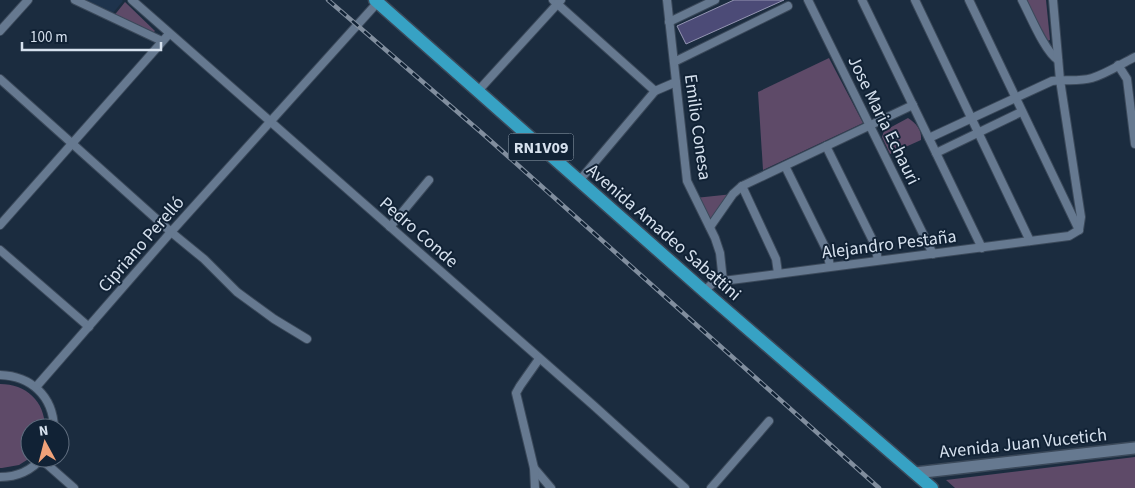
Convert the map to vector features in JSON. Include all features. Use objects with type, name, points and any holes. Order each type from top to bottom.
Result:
[{"type":"main road","name":"Avenida Amadeo Sabattini","points":[[378,1],[704,291],[932,488]]},
{"type":"main road","name":"Avenida Juan Vucetich","points":[[915,473],[1135,448]]},
{"type":"street","points":[[0,31],[28,0]]},
{"type":"street","points":[[75,0],[162,42]]},
{"type":"street","name":"Pedro Conde","points":[[132,0],[685,488]]},
{"type":"street","name":"Emilio Conesa","points":[[667,0],[687,181],[710,227],[720,253],[723,281]]},
{"type":"street","points":[[669,22],[700,3],[715,0]]},
{"type":"street","name":"Jose Maria Echauri","points":[[808,0],[933,254]]},
{"type":"street","points":[[862,0],[982,248]]},
{"type":"street","points":[[915,0],[1030,241]]},
{"type":"street","points":[[968,0],[1078,230]]},
{"type":"street","points":[[1022,0],[1047,48],[1058,60]]},
{"type":"street","points":[[1052,0],[1060,80],[1081,217],[1078,230]]},
{"type":"street","name":"Cipriano Perelló","points":[[36,387],[171,232],[378,1]]},
{"type":"street","points":[[478,91],[557,1],[655,91]]},
{"type":"street","points":[[674,62],[788,6]]},
{"type":"street","points":[[0,225],[169,34]]},
{"type":"street","points":[[929,138],[1052,81],[1073,81],[1093,78],[1135,57]]},
{"type":"street","points":[[1118,65],[1131,78],[1135,144]]},
{"type":"street","points":[[0,79],[238,292],[274,319],[307,339]]},
{"type":"street","points":[[579,180],[655,91],[676,82]]},
{"type":"street","points":[[710,227],[733,194],[742,186],[913,105]]},
{"type":"street","points":[[936,153],[1021,112]]},
{"type":"street","points":[[826,146],[875,245],[878,260]]},
{"type":"street","points":[[785,166],[827,252],[830,266]]},
{"type":"street","points":[[390,227],[429,180]]},
{"type":"street","points":[[742,186],[776,259],[778,273]]},
{"type":"street","name":"Alejandro Pestaña","points":[[704,291],[713,283],[723,281],[1069,236],[1078,230]]},
{"type":"street","points":[[0,250],[89,327]]},
{"type":"street","points":[[535,488],[534,468],[516,393],[539,359]]},
{"type":"street","points":[[0,374],[19,377],[36,387],[44,396],[54,418]]},
{"type":"street","points":[[711,488],[769,421]]},
{"type":"street","points":[[0,477],[15,476],[31,468]]},
{"type":"street","points":[[52,468],[74,488]]},
{"type":"street","points":[[534,468],[551,488]]},
{"type":"shaded area","points":[[82,0],[122,0],[123,1],[112,14]]},
{"type":"shaded area","points":[[1026,0],[1046,0],[1050,40],[1047,41]]},
{"type":"shaded area","points":[[125,2],[155,31],[152,34],[113,17]]},
{"type":"shaded area","points":[[829,58],[863,123],[763,170],[758,92]]},
{"type":"shaded area","points":[[908,118],[918,127],[921,133],[921,140],[890,154],[882,137],[884,131]]},
{"type":"shaded area","points":[[733,194],[710,227],[695,198]]},
{"type":"shaded area","points":[[0,384],[18,387],[26,391],[38,402],[44,418],[20,418],[20,464],[0,468]]},
{"type":"shaded area","points":[[1135,457],[1135,488],[955,488],[946,480]]},
{"type":"building","points":[[734,0],[784,0],[686,44],[677,26]]},
{"type":"railway","points":[[328,0],[483,134],[879,488]]}]
